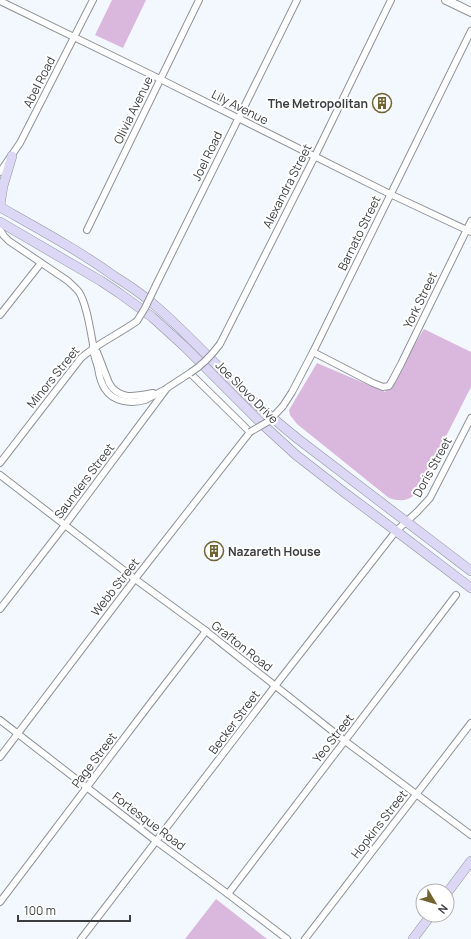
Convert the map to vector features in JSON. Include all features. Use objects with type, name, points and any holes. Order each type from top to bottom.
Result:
[{"type":"main road","points":[[0,206],[3,186],[12,156]]},
{"type":"main road","name":"Joe Slovo Drive","points":[[0,206],[95,263],[145,298],[172,320],[271,417],[471,570]]},
{"type":"main road","name":"Joe Slovo Drive","points":[[0,222],[101,281],[152,317],[185,347],[280,441],[316,472],[471,588]]},
{"type":"main road","points":[[455,883],[471,861]]},
{"type":"main road","points":[[413,939],[425,923]]},
{"type":"street","name":"Abel Road","points":[[0,172],[20,143],[93,0]]},
{"type":"street","name":"Olivia Avenue","points":[[88,230],[199,0]]},
{"type":"street","name":"Joel Road","points":[[137,321],[145,308],[296,0]]},
{"type":"street","name":"Alexandra Street","points":[[190,373],[199,368],[212,355],[220,344],[391,0]]},
{"type":"street","points":[[446,0],[471,12]]},
{"type":"street","name":"Lily Avenue","points":[[0,1],[390,194],[469,231]]},
{"type":"street","name":"Barnato Street","points":[[250,432],[268,421],[283,406],[292,392],[471,31]]},
{"type":"street","name":"York Street","points":[[312,352],[373,383],[383,387],[390,385],[469,231],[471,221]]},
{"type":"street","points":[[0,230],[9,241],[68,281],[80,293],[94,346],[109,384],[116,393],[124,396],[138,396],[159,392],[167,388]]},
{"type":"street","points":[[0,315],[41,263]]},
{"type":"street","name":"Minors Street","points":[[0,463],[77,362],[94,346],[124,330],[137,321]]},
{"type":"street","points":[[190,373],[250,432]]},
{"type":"street","name":"Saunders Street","points":[[0,609],[65,525],[167,388],[190,373]]},
{"type":"street","name":"Doris Street","points":[[407,522],[426,504],[430,498],[468,430],[471,418]]},
{"type":"street","name":"Webb Street","points":[[0,757],[134,578],[250,432]]},
{"type":"street","name":"Grafton Road","points":[[0,475],[206,632],[345,741],[471,835]]},
{"type":"street","name":"Becker Street","points":[[81,939],[396,531],[407,522]]},
{"type":"street","name":"Yeo Street","points":[[228,894],[456,595]]},
{"type":"street","name":"Page Street","points":[[0,902],[141,715],[206,632]]},
{"type":"street","name":"Fortesque Road","points":[[0,720],[156,841],[287,939]]},
{"type":"street","name":"Hopkins Street","points":[[305,939],[471,723]]},
{"type":"shaded area","points":[[112,0],[146,0],[123,48],[95,35]]},
{"type":"shaded area","points":[[424,329],[471,352],[471,387],[422,484],[415,494],[408,499],[396,500],[389,498],[297,424],[290,415],[289,410],[317,363],[385,392]]},
{"type":"shaded area","points":[[216,899],[267,939],[185,939]]},
{"type":"place","name":"The Metropolitan","points":[[382,103]]},
{"type":"place","name":"Nazareth House","points":[[214,551]]}]
